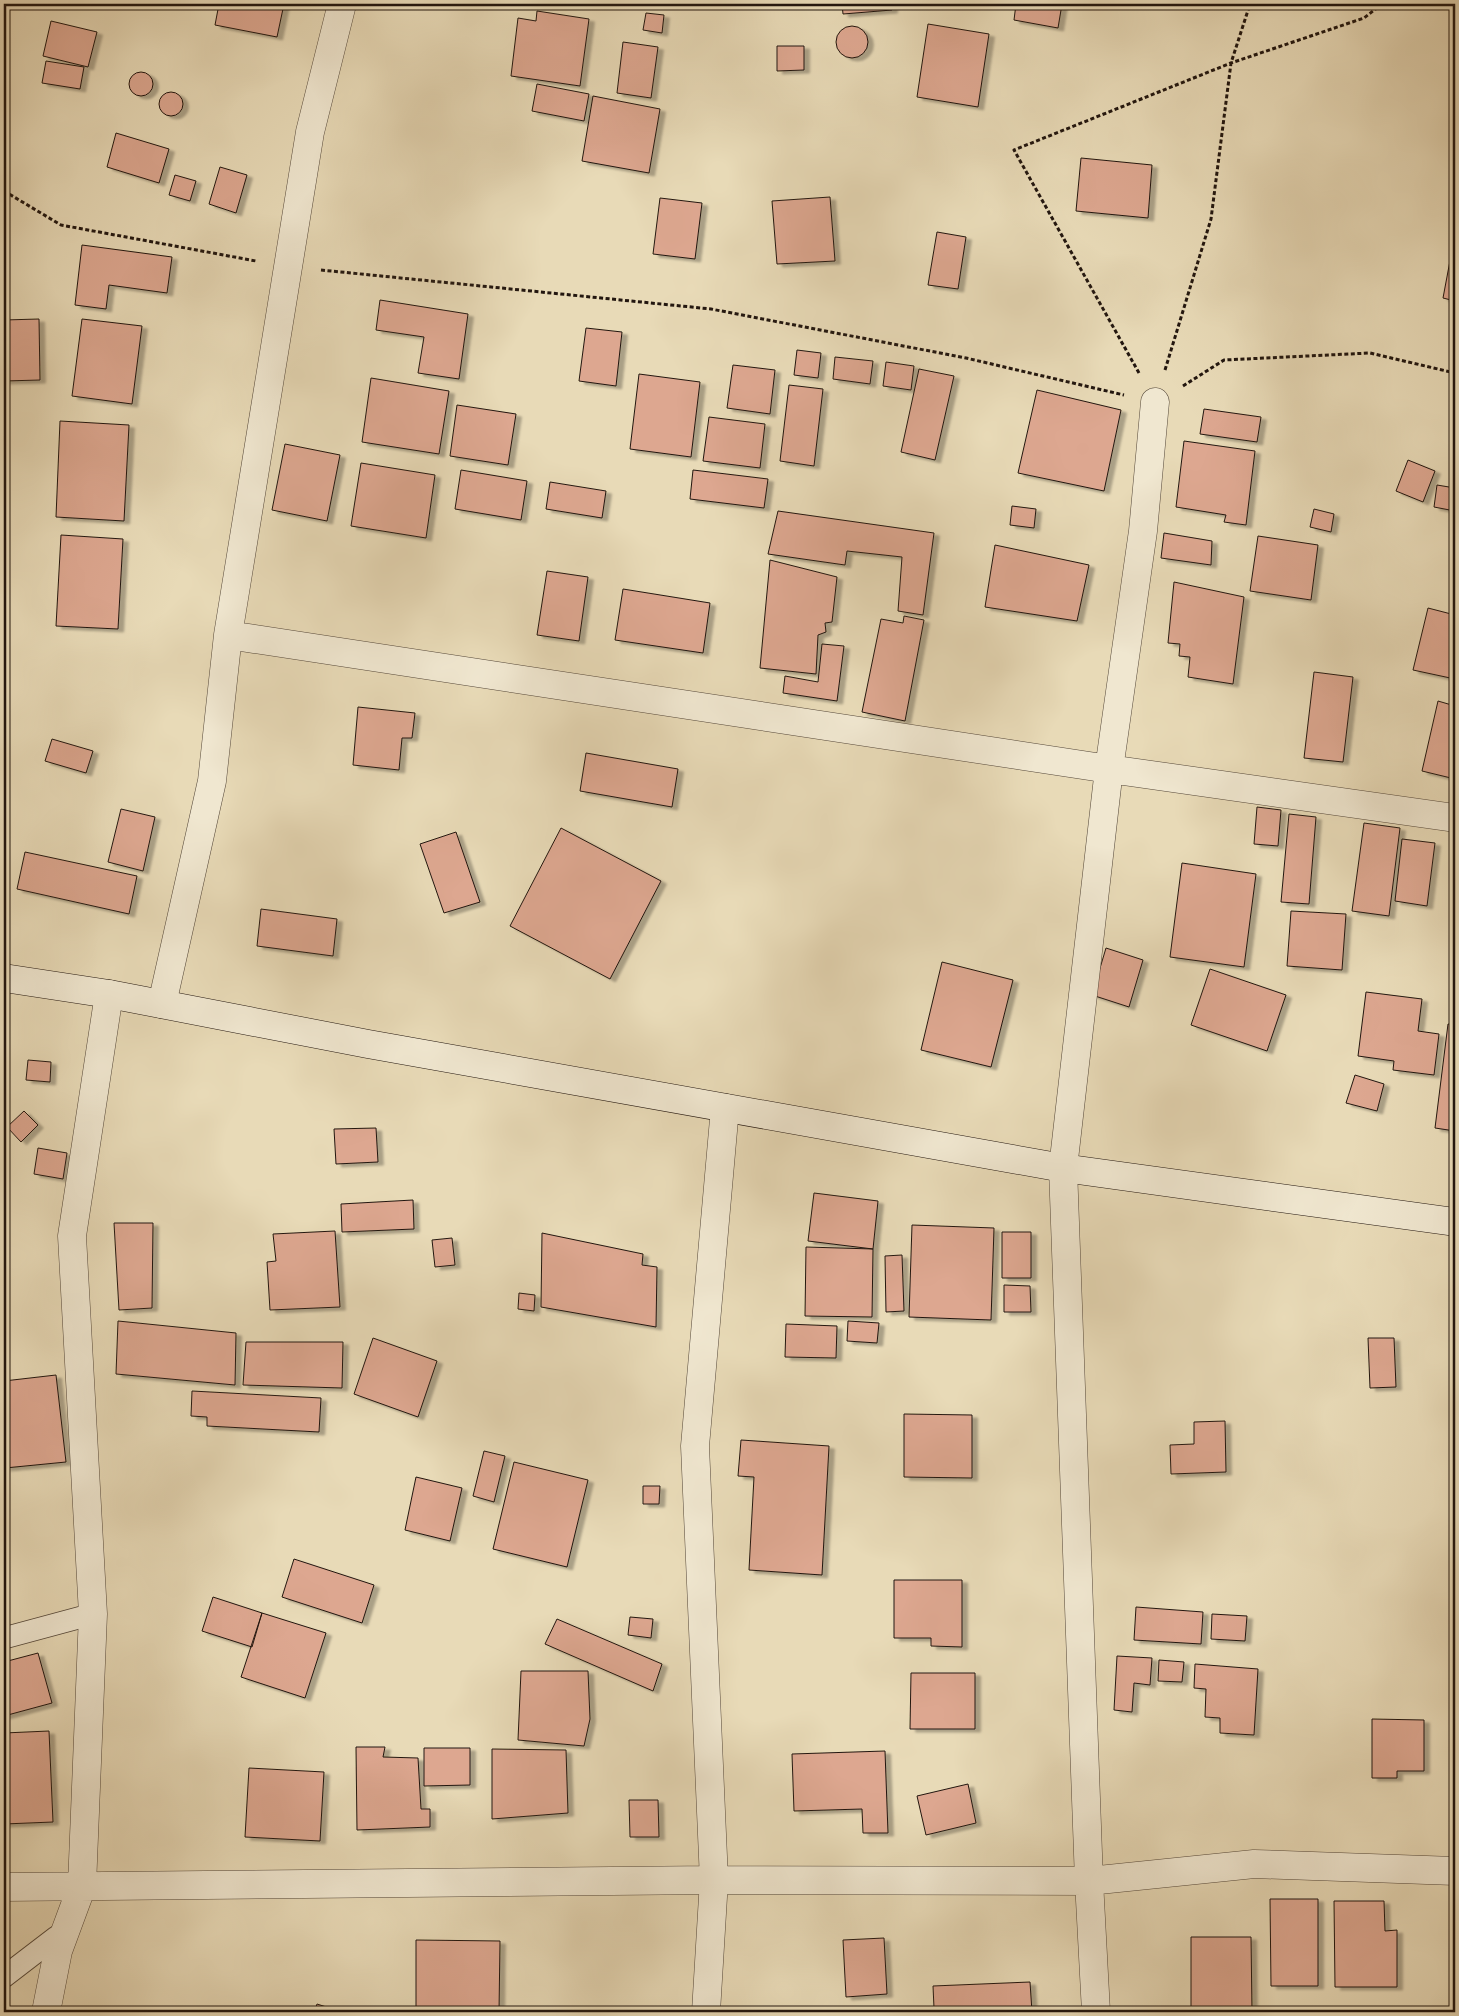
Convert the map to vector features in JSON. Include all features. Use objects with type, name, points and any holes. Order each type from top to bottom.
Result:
[{"type":"street","points":[[162,1004],[212,781],[228,635],[310,132],[342,4]]},
{"type":"street","points":[[1096,2012],[1089,1881],[1063,1168],[1109,769],[1143,531],[1155,402]]},
{"type":"street","points":[[228,635],[1109,769],[1455,818]]},
{"type":"street","points":[[4,978],[109,994],[368,1044],[1063,1168],[1455,1222]]},
{"type":"street","points":[[46,2012],[58,1950],[82,1886],[93,1614],[72,1236],[109,994]]},
{"type":"street","points":[[706,2012],[714,1880],[695,1446],[725,1108]]},
{"type":"street","points":[[4,1887],[714,1880],[1089,1881],[1254,1864],[1455,1871]]},
{"type":"lane","points":[[4,1638],[93,1614]]},
{"type":"lane","points":[[4,1977],[56,1937],[58,1950]]},
{"type":"path","points":[[1155,402],[1212,219],[1231,63],[1250,4]]},
{"type":"path","points":[[1155,402],[1014,150],[1231,63],[1364,18],[1382,4]]},
{"type":"path","points":[[4,191],[61,225],[288,267],[711,310],[966,358],[1155,402],[1224,360],[1370,353],[1455,373]]},
{"type":"building","points":[[219,4],[284,4],[277,37],[215,25]]},
{"type":"building","points":[[842,4],[892,4],[892,10],[843,14]]},
{"type":"building","points":[[1016,4],[1062,4],[1058,28],[1014,20]]},
{"type":"building","points":[[537,11],[589,19],[580,86],[511,76],[518,18],[536,21]]},
{"type":"building","points":[[646,13],[664,15],[662,33],[643,30]]},
{"type":"building","points":[[51,21],[97,32],[88,67],[43,56]]},
{"type":"building","points":[[928,24],[989,34],[978,107],[917,97]]},
{"type":"building","points":[[852,26],[863,31],[868,42],[863,53],[852,58],[841,53],[836,42],[841,31]]},
{"type":"building","points":[[623,42],[658,47],[651,98],[617,93]]},
{"type":"building","points":[[777,46],[804,46],[804,70],[777,71]]},
{"type":"building","points":[[46,61],[84,67],[80,89],[42,83]]},
{"type":"building","points":[[141,72],[149,76],[153,84],[149,92],[141,96],[133,92],[129,84],[133,76]]},
{"type":"building","points":[[537,84],[589,94],[584,121],[532,111]]},
{"type":"building","points":[[171,92],[179,96],[183,104],[179,112],[171,116],[163,112],[159,104],[163,96]]},
{"type":"building","points":[[593,96],[660,109],[649,173],[582,161]]},
{"type":"building","points":[[116,133],[169,149],[159,183],[107,167]]},
{"type":"building","points":[[1081,158],[1152,165],[1148,218],[1076,211]]},
{"type":"building","points":[[220,167],[247,175],[236,213],[209,204]]},
{"type":"building","points":[[175,175],[196,181],[190,201],[169,195]]},
{"type":"building","points":[[830,197],[835,261],[777,264],[772,201]]},
{"type":"building","points":[[660,198],[702,203],[695,259],[653,254]]},
{"type":"building","points":[[937,232],[966,237],[958,289],[928,285]]},
{"type":"building","points":[[1455,234],[1455,301],[1443,298]]},
{"type":"building","points":[[82,245],[172,257],[167,293],[109,285],[106,309],[75,305]]},
{"type":"building","points":[[380,300],[468,314],[459,379],[418,373],[424,337],[376,330]]},
{"type":"building","points":[[39,319],[40,380],[4,381],[4,320]]},
{"type":"building","points":[[82,319],[142,326],[132,404],[72,396]]},
{"type":"building","points":[[586,328],[622,332],[616,386],[579,381]]},
{"type":"building","points":[[797,350],[821,353],[818,378],[794,375]]},
{"type":"building","points":[[835,357],[873,361],[870,384],[833,379]]},
{"type":"building","points":[[886,362],[914,366],[911,390],[883,386]]},
{"type":"building","points":[[733,365],[775,370],[770,414],[727,408]]},
{"type":"building","points":[[919,369],[954,376],[935,460],[901,452]]},
{"type":"building","points":[[639,374],[700,382],[691,457],[630,449]]},
{"type":"building","points":[[371,378],[449,391],[439,454],[362,442]]},
{"type":"building","points":[[789,385],[823,389],[814,466],[780,461]]},
{"type":"building","points":[[1037,390],[1121,410],[1104,491],[1018,473]]},
{"type":"building","points":[[457,405],[516,414],[508,465],[450,456]]},
{"type":"building","points":[[1204,409],[1261,417],[1257,442],[1200,434]]},
{"type":"building","points":[[709,417],[765,424],[760,468],[703,461]]},
{"type":"building","points":[[60,421],[129,425],[124,521],[56,517]]},
{"type":"building","points":[[1184,441],[1255,451],[1246,525],[1224,522],[1226,515],[1176,507]]},
{"type":"building","points":[[285,444],[340,455],[327,521],[272,510]]},
{"type":"building","points":[[1408,460],[1435,471],[1423,502],[1396,491]]},
{"type":"building","points":[[361,463],[435,475],[426,538],[351,526]]},
{"type":"building","points":[[461,470],[527,481],[521,520],[455,509]]},
{"type":"building","points":[[693,470],[768,479],[764,508],[690,499]]},
{"type":"building","points":[[550,482],[606,491],[602,518],[546,509]]},
{"type":"building","points":[[1437,485],[1455,488],[1455,511],[1434,507]]},
{"type":"building","points":[[1012,506],[1036,509],[1034,528],[1010,525]]},
{"type":"building","points":[[1314,509],[1334,514],[1331,532],[1310,527]]},
{"type":"building","points":[[778,511],[934,533],[923,615],[898,611],[902,557],[847,551],[845,565],[768,554]]},
{"type":"building","points":[[1164,533],[1212,541],[1211,565],[1161,558]]},
{"type":"building","points":[[61,535],[123,539],[118,629],[56,626]]},
{"type":"building","points":[[1258,536],[1318,545],[1311,600],[1250,591]]},
{"type":"building","points":[[995,545],[1089,565],[1077,621],[985,607]]},
{"type":"building","points":[[770,560],[837,577],[832,622],[825,623],[826,632],[818,635],[816,674],[760,668]]},
{"type":"building","points":[[547,571],[588,577],[579,641],[537,635]]},
{"type":"building","points":[[1174,582],[1244,597],[1233,684],[1188,677],[1190,657],[1179,656],[1180,644],[1168,643]]},
{"type":"building","points":[[623,589],[710,603],[703,653],[615,640]]},
{"type":"building","points":[[1428,608],[1455,615],[1455,679],[1413,670]]},
{"type":"building","points":[[904,616],[924,620],[905,721],[862,712],[881,619],[903,623]]},
{"type":"building","points":[[822,644],[844,646],[837,701],[783,693],[785,676],[818,682]]},
{"type":"building","points":[[1314,672],[1353,677],[1343,762],[1304,758]]},
{"type":"building","points":[[1438,701],[1455,706],[1455,759],[1451,778],[1422,771]]},
{"type":"building","points":[[358,707],[415,713],[412,738],[402,738],[399,770],[353,765]]},
{"type":"building","points":[[52,739],[93,751],[86,773],[45,761]]},
{"type":"building","points":[[586,753],[678,769],[672,807],[580,791]]},
{"type":"building","points":[[1257,807],[1281,810],[1278,846],[1254,844]]},
{"type":"building","points":[[121,809],[155,817],[143,871],[108,862]]},
{"type":"building","points":[[1289,814],[1316,817],[1309,904],[1281,902]]},
{"type":"building","points":[[1364,823],[1400,828],[1389,916],[1352,911]]},
{"type":"building","points":[[561,828],[661,881],[610,979],[510,926]]},
{"type":"building","points":[[456,832],[480,902],[444,913],[420,844]]},
{"type":"building","points":[[1402,839],[1435,843],[1427,906],[1395,901]]},
{"type":"building","points":[[25,852],[137,876],[129,914],[17,889]]},
{"type":"building","points":[[1182,863],[1256,874],[1244,967],[1170,957]]},
{"type":"building","points":[[261,909],[337,919],[333,956],[257,946]]},
{"type":"building","points":[[1291,911],[1346,914],[1342,970],[1287,966]]},
{"type":"building","points":[[1106,948],[1143,960],[1129,1007],[1092,995]]},
{"type":"building","points":[[942,962],[1013,980],[991,1067],[921,1050]]},
{"type":"building","points":[[1210,969],[1286,995],[1267,1051],[1191,1025]]},
{"type":"building","points":[[1366,992],[1422,999],[1418,1031],[1439,1034],[1434,1075],[1393,1070],[1394,1061],[1358,1056]]},
{"type":"building","points":[[1448,1024],[1455,1025],[1455,1131],[1435,1128]]},
{"type":"building","points":[[28,1060],[51,1062],[50,1082],[26,1080]]},
{"type":"building","points":[[1355,1075],[1384,1084],[1377,1111],[1346,1103]]},
{"type":"building","points":[[24,1111],[38,1125],[21,1142],[7,1127]]},
{"type":"building","points":[[376,1128],[378,1162],[336,1164],[334,1129]]},
{"type":"building","points":[[38,1148],[67,1153],[63,1179],[34,1174]]},
{"type":"building","points":[[814,1193],[878,1201],[873,1249],[808,1241]]},
{"type":"building","points":[[413,1200],[414,1229],[342,1232],[341,1204]]},
{"type":"building","points":[[114,1223],[153,1223],[152,1308],[119,1310]]},
{"type":"building","points":[[912,1225],[994,1228],[991,1320],[909,1317]]},
{"type":"building","points":[[335,1231],[340,1307],[270,1310],[267,1262],[276,1261],[273,1234]]},
{"type":"building","points":[[1002,1232],[1031,1232],[1031,1278],[1002,1278]]},
{"type":"building","points":[[542,1233],[643,1254],[642,1265],[657,1267],[656,1327],[541,1307]]},
{"type":"building","points":[[452,1238],[455,1265],[435,1267],[432,1240]]},
{"type":"building","points":[[806,1247],[873,1249],[872,1317],[805,1316]]},
{"type":"building","points":[[902,1255],[904,1311],[886,1312],[885,1256]]},
{"type":"building","points":[[1004,1285],[1030,1286],[1031,1312],[1004,1312]]},
{"type":"building","points":[[519,1293],[535,1295],[534,1311],[518,1309]]},
{"type":"building","points":[[118,1321],[236,1333],[235,1385],[116,1374]]},
{"type":"building","points":[[848,1321],[879,1323],[877,1343],[847,1341]]},
{"type":"building","points":[[786,1324],[837,1326],[836,1358],[785,1357]]},
{"type":"building","points":[[373,1338],[437,1361],[418,1417],[354,1394]]},
{"type":"building","points":[[1368,1338],[1394,1338],[1396,1387],[1370,1388]]},
{"type":"building","points":[[246,1342],[343,1342],[342,1388],[243,1385]]},
{"type":"building","points":[[56,1375],[66,1462],[5,1468],[4,1381]]},
{"type":"building","points":[[192,1391],[321,1398],[319,1432],[207,1426],[207,1417],[191,1416]]},
{"type":"building","points":[[904,1414],[972,1415],[972,1478],[904,1477]]},
{"type":"building","points":[[1225,1421],[1226,1472],[1171,1474],[1170,1445],[1194,1444],[1194,1422]]},
{"type":"building","points":[[741,1440],[829,1446],[822,1575],[749,1570],[754,1477],[738,1476]]},
{"type":"building","points":[[484,1451],[505,1456],[494,1502],[473,1496]]},
{"type":"building","points":[[514,1462],[588,1480],[567,1567],[493,1549]]},
{"type":"building","points":[[416,1477],[462,1488],[450,1541],[405,1530]]},
{"type":"building","points":[[643,1486],[660,1486],[659,1504],[643,1504]]},
{"type":"building","points":[[294,1559],[374,1585],[362,1623],[282,1597]]},
{"type":"building","points":[[894,1580],[962,1580],[962,1647],[931,1646],[931,1638],[894,1638]]},
{"type":"building","points":[[213,1597],[262,1613],[252,1647],[202,1631]]},
{"type":"building","points":[[1136,1607],[1203,1612],[1201,1644],[1134,1640]]},
{"type":"building","points":[[262,1613],[326,1633],[305,1698],[241,1677]]},
{"type":"building","points":[[1212,1614],[1247,1616],[1245,1641],[1211,1639]]},
{"type":"building","points":[[630,1617],[653,1619],[651,1638],[628,1635]]},
{"type":"building","points":[[557,1619],[662,1664],[653,1691],[545,1644]]},
{"type":"building","points":[[38,1653],[52,1703],[4,1716],[4,1662]]},
{"type":"building","points":[[1117,1656],[1152,1658],[1150,1685],[1134,1683],[1132,1712],[1114,1710]]},
{"type":"building","points":[[1159,1660],[1184,1662],[1182,1682],[1158,1681]]},
{"type":"building","points":[[1195,1664],[1258,1669],[1254,1735],[1220,1733],[1220,1718],[1205,1717],[1206,1689],[1194,1688]]},
{"type":"building","points":[[521,1671],[588,1671],[590,1719],[584,1746],[518,1740]]},
{"type":"building","points":[[911,1673],[975,1673],[975,1729],[910,1729]]},
{"type":"building","points":[[1372,1719],[1424,1720],[1424,1771],[1397,1771],[1397,1778],[1372,1778]]},
{"type":"building","points":[[49,1731],[53,1822],[4,1824],[4,1733]]},
{"type":"building","points":[[356,1747],[385,1747],[383,1757],[418,1758],[421,1809],[430,1809],[430,1827],[357,1830]]},
{"type":"building","points":[[424,1748],[470,1748],[470,1785],[424,1786]]},
{"type":"building","points":[[492,1749],[566,1750],[568,1813],[492,1819]]},
{"type":"building","points":[[885,1751],[888,1833],[863,1833],[862,1809],[794,1811],[792,1754]]},
{"type":"building","points":[[249,1768],[324,1772],[320,1841],[245,1837]]},
{"type":"building","points":[[968,1784],[976,1823],[926,1835],[917,1796]]},
{"type":"building","points":[[629,1800],[658,1800],[659,1837],[630,1837]]},
{"type":"building","points":[[1270,1899],[1318,1899],[1318,1986],[1271,1986]]},
{"type":"building","points":[[1334,1901],[1384,1901],[1385,1931],[1397,1930],[1397,1987],[1335,1987]]},
{"type":"building","points":[[1191,1937],[1251,1937],[1252,2012],[1191,2012]]},
{"type":"building","points":[[884,1938],[887,1994],[846,1997],[843,1940]]},
{"type":"building","points":[[416,1940],[500,1941],[499,2012],[416,2012]]},
{"type":"building","points":[[1030,1982],[1032,2012],[923,2012],[923,2008],[934,2008],[933,1986]]},
{"type":"building","points":[[317,2004],[342,2012],[314,2012]]}]
